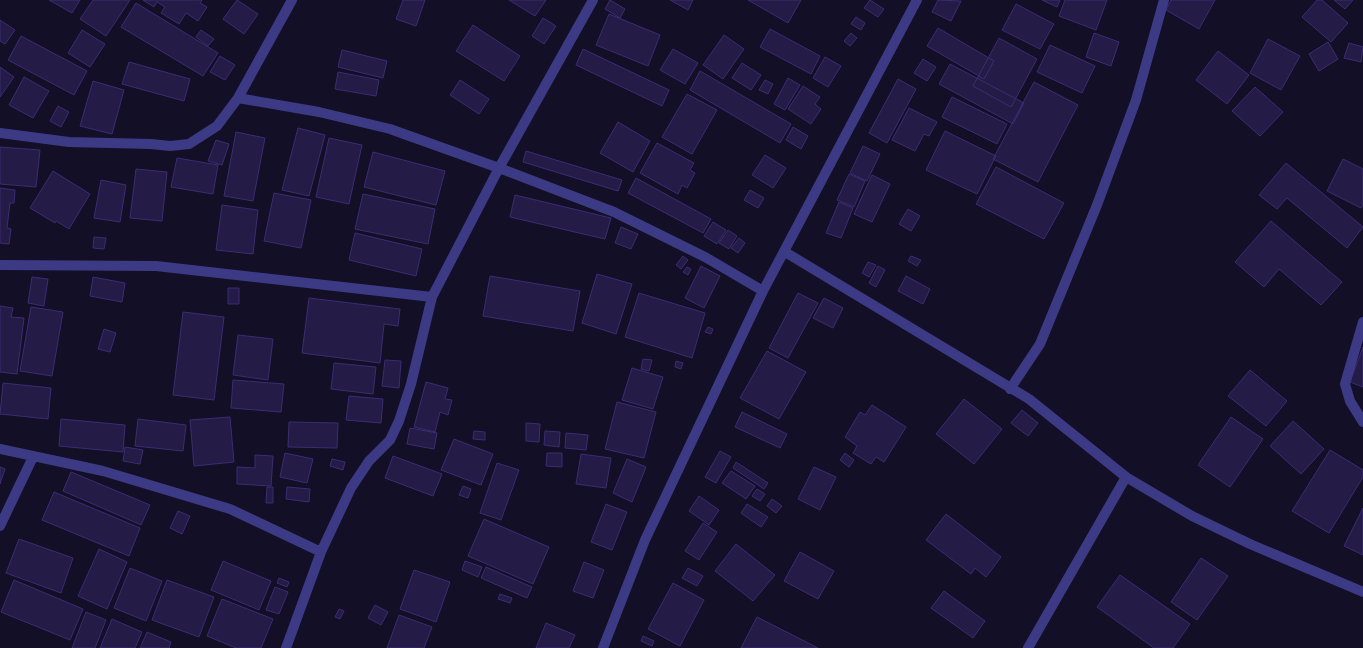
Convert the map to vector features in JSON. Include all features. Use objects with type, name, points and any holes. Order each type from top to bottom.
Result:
[{"type":"street","points":[[0,133],[69,142],[151,144],[170,146],[189,144],[217,126],[238,98],[292,0]]},
{"type":"street","points":[[286,648],[321,552],[351,488],[369,462],[390,440],[399,421],[411,384],[432,297],[499,168],[593,0]]},
{"type":"street","points":[[603,648],[645,540],[764,291],[916,0]]},
{"type":"street","points":[[1010,389],[1040,344],[1094,212],[1136,100],[1164,0]]},
{"type":"street","points":[[238,98],[319,112],[390,129],[499,168],[614,212],[705,257],[764,291]]},
{"type":"street","points":[[785,252],[1010,389],[1029,399],[1126,477],[1192,516],[1250,544],[1363,592]]},
{"type":"street","points":[[0,265],[156,266],[432,297]]},
{"type":"street","points":[[1363,322],[1345,384],[1350,401],[1363,422]]},
{"type":"street","points":[[0,449],[103,471],[230,509],[321,552]]},
{"type":"street","points":[[0,526],[33,457]]},
{"type":"street","points":[[1028,648],[1126,477]]},
{"type":"building","points":[[49,0],[80,0],[72,13]]},
{"type":"building","points":[[93,0],[130,0],[106,36],[80,19]]},
{"type":"building","points":[[143,0],[202,0],[200,3],[207,7],[198,21],[186,13],[179,24],[161,13],[165,7],[157,2],[154,7]]},
{"type":"building","points":[[237,0],[258,14],[244,34],[223,19]]},
{"type":"building","points":[[403,0],[425,0],[416,26],[396,19]]},
{"type":"building","points":[[509,0],[546,0],[535,16]]},
{"type":"building","points":[[610,0],[625,9],[620,18],[605,9]]},
{"type":"building","points":[[670,0],[693,0],[688,10]]},
{"type":"building","points":[[748,0],[801,0],[788,23]]},
{"type":"building","points":[[870,0],[884,9],[878,17],[864,8]]},
{"type":"building","points":[[938,0],[961,1],[951,21],[932,12]]},
{"type":"building","points":[[1042,0],[1060,0],[1057,7]]},
{"type":"building","points":[[1065,0],[1107,0],[1096,30],[1059,16]]},
{"type":"building","points":[[1171,0],[1215,0],[1199,29],[1166,10]]},
{"type":"building","points":[[1317,0],[1322,0],[1348,23],[1331,42],[1302,17]]},
{"type":"building","points":[[1334,0],[1353,0],[1345,9]]},
{"type":"building","points":[[136,3],[218,53],[203,76],[121,27]]},
{"type":"building","points":[[1016,4],[1054,24],[1040,49],[1002,30]]},
{"type":"building","points":[[609,14],[660,35],[648,66],[596,45]]},
{"type":"building","points":[[856,17],[865,23],[861,30],[851,24]]},
{"type":"building","points":[[543,18],[556,26],[544,44],[532,36]]},
{"type":"building","points":[[0,20],[15,30],[5,44],[0,41]]},
{"type":"building","points":[[473,25],[520,56],[504,81],[456,51]]},
{"type":"building","points":[[938,28],[994,61],[984,79],[927,46]]},
{"type":"building","points":[[770,29],[820,56],[811,74],[760,47]]},
{"type":"building","points":[[82,30],[105,44],[90,67],[68,53]]},
{"type":"building","points":[[201,30],[214,39],[208,46],[196,37]]},
{"type":"building","points":[[851,33],[857,38],[850,46],[844,41]]},
{"type":"building","points":[[1094,33],[1119,42],[1111,66],[1086,57]]},
{"type":"building","points":[[724,35],[744,49],[723,79],[703,65]]},
{"type":"building","points":[[21,36],[87,71],[74,95],[8,60]]},
{"type":"building","points":[[999,38],[1037,59],[1011,107],[973,86]]},
{"type":"building","points":[[1268,39],[1300,56],[1281,90],[1250,73]]},
{"type":"building","points":[[1328,42],[1338,59],[1319,71],[1309,54]]},
{"type":"building","points":[[1349,43],[1363,47],[1361,62],[1344,58]]},
{"type":"building","points":[[1050,45],[1095,66],[1082,93],[1037,72]]},
{"type":"building","points":[[583,49],[669,90],[662,106],[576,65]]},
{"type":"building","points":[[673,49],[698,63],[685,84],[660,70]]},
{"type":"building","points":[[342,50],[387,61],[383,78],[338,67]]},
{"type":"building","points":[[1218,51],[1249,75],[1227,104],[1196,80]]},
{"type":"building","points":[[220,56],[235,65],[225,80],[210,72]]},
{"type":"building","points":[[825,57],[841,66],[828,87],[813,78]]},
{"type":"building","points":[[923,59],[936,67],[927,81],[914,73]]},
{"type":"building","points":[[129,62],[190,79],[184,101],[122,84]]},
{"type":"building","points":[[742,63],[761,75],[751,90],[732,78]]},
{"type":"building","points":[[950,64],[1024,103],[1013,124],[939,84]]},
{"type":"building","points":[[0,67],[14,77],[0,97]]},
{"type":"building","points":[[700,71],[791,124],[780,143],[690,90]]},
{"type":"building","points":[[338,72],[379,80],[376,96],[335,89]]},
{"type":"building","points":[[24,77],[49,91],[33,118],[9,105]]},
{"type":"building","points":[[788,78],[800,85],[785,110],[774,104]]},
{"type":"building","points":[[898,79],[916,89],[887,143],[869,133]]},
{"type":"building","points":[[460,80],[489,99],[479,114],[450,95]]},
{"type":"building","points":[[765,80],[773,84],[768,94],[759,90]]},
{"type":"building","points":[[93,81],[124,90],[112,134],[80,126]]},
{"type":"building","points":[[1034,82],[1078,105],[1038,182],[993,159]]},
{"type":"building","points":[[803,86],[820,97],[815,104],[821,109],[811,124],[788,109]]},
{"type":"building","points":[[1255,87],[1283,112],[1260,136],[1232,111]]},
{"type":"building","points":[[687,94],[717,110],[692,154],[662,137]]},
{"type":"building","points":[[952,97],[1007,124],[997,144],[942,117]]},
{"type":"building","points":[[58,106],[69,112],[61,127],[50,121]]},
{"type":"building","points":[[909,108],[937,122],[929,136],[924,134],[915,151],[892,140]]},
{"type":"building","points":[[618,122],[650,141],[633,172],[600,153]]},
{"type":"building","points":[[793,127],[808,136],[801,149],[786,140]]},
{"type":"building","points":[[298,128],[325,135],[309,196],[282,190]]},
{"type":"building","points":[[945,131],[996,156],[977,194],[926,170]]},
{"type":"building","points":[[236,132],[265,138],[253,201],[224,196]]},
{"type":"building","points":[[329,138],[362,145],[349,204],[316,197]]},
{"type":"building","points":[[216,140],[229,144],[222,165],[208,161]]},
{"type":"building","points":[[657,143],[694,163],[690,170],[695,173],[687,188],[682,185],[678,194],[640,173]]},
{"type":"building","points":[[863,146],[880,154],[867,181],[850,173]]},
{"type":"building","points":[[0,147],[40,150],[36,187],[0,184]]},
{"type":"building","points":[[526,151],[622,180],[618,191],[523,162]]},
{"type":"building","points":[[373,152],[445,171],[436,205],[364,187]]},
{"type":"building","points":[[765,155],[786,168],[773,188],[752,175]]},
{"type":"building","points":[[177,158],[218,165],[213,194],[171,187]]},
{"type":"building","points":[[1343,159],[1363,169],[1363,205],[1361,208],[1327,191]]},
{"type":"building","points":[[1286,163],[1363,227],[1347,248],[1287,198],[1277,209],[1259,195]]},
{"type":"building","points":[[996,167],[1064,203],[1044,239],[976,204]]},
{"type":"building","points":[[136,169],[167,172],[162,221],[130,218]]},
{"type":"building","points":[[53,171],[90,194],[69,229],[56,221],[55,223],[30,208]]},
{"type":"building","points":[[849,174],[865,181],[854,207],[837,200]]},
{"type":"building","points":[[872,175],[890,184],[872,222],[854,214]]},
{"type":"building","points":[[636,178],[711,219],[703,233],[628,193]]},
{"type":"building","points":[[101,180],[126,185],[120,222],[94,218]]},
{"type":"building","points":[[0,188],[15,190],[14,203],[10,203],[7,228],[11,229],[9,244],[0,243]]},
{"type":"building","points":[[750,190],[764,198],[758,208],[744,200]]},
{"type":"building","points":[[274,193],[311,200],[301,248],[264,241]]},
{"type":"building","points":[[363,194],[435,209],[428,244],[355,229]]},
{"type":"building","points":[[515,195],[611,218],[605,239],[510,217]]},
{"type":"building","points":[[839,202],[853,208],[841,238],[826,233]]},
{"type":"building","points":[[222,205],[258,210],[253,254],[216,250]]},
{"type":"building","points":[[908,209],[920,216],[911,231],[899,224]]},
{"type":"building","points":[[1271,221],[1342,282],[1321,305],[1279,269],[1264,287],[1235,262]]},
{"type":"building","points":[[713,222],[726,230],[717,244],[704,236]]},
{"type":"building","points":[[621,227],[638,234],[631,249],[615,243]]},
{"type":"building","points":[[728,230],[737,236],[729,249],[719,243]]},
{"type":"building","points":[[355,233],[422,249],[416,276],[349,260]]},
{"type":"building","points":[[94,237],[106,238],[104,249],[93,248]]},
{"type":"building","points":[[739,238],[745,243],[738,253],[731,248]]},
{"type":"building","points":[[683,256],[688,260],[681,269],[676,265]]},
{"type":"building","points":[[911,256],[921,260],[917,266],[908,261]]},
{"type":"building","points":[[868,262],[876,265],[869,277],[862,273]]},
{"type":"building","points":[[701,266],[720,276],[704,308],[685,298]]},
{"type":"building","points":[[878,266],[885,270],[876,287],[869,283]]},
{"type":"building","points":[[687,267],[691,269],[688,275],[683,272]]},
{"type":"building","points":[[597,274],[632,284],[616,334],[582,323]]},
{"type":"building","points":[[490,276],[580,291],[573,331],[483,316]]},
{"type":"building","points":[[906,276],[930,289],[923,304],[898,291]]},
{"type":"building","points":[[32,277],[48,279],[44,306],[28,303]]},
{"type":"building","points":[[93,277],[125,283],[122,302],[90,296]]},
{"type":"building","points":[[228,288],[239,288],[239,304],[228,304]]},
{"type":"building","points":[[639,293],[705,313],[692,358],[625,337]]},
{"type":"building","points":[[798,293],[818,303],[788,358],[769,348]]},
{"type":"building","points":[[309,298],[400,309],[398,326],[384,324],[380,363],[302,353]]},
{"type":"building","points":[[824,298],[843,308],[833,328],[813,318]]},
{"type":"building","points":[[0,306],[13,308],[11,317],[24,318],[17,374],[0,372]]},
{"type":"building","points":[[31,307],[63,312],[52,376],[20,371]]},
{"type":"building","points":[[183,312],[224,317],[214,400],[173,395]]},
{"type":"building","points":[[708,327],[713,329],[711,334],[705,332]]},
{"type":"building","points":[[104,329],[116,333],[110,352],[98,349]]},
{"type":"building","points":[[238,335],[273,339],[268,380],[233,375]]},
{"type":"building","points":[[1363,347],[1363,387],[1350,382]]},
{"type":"building","points":[[767,351],[806,372],[779,419],[740,398]]},
{"type":"building","points":[[643,359],[652,360],[649,371],[641,369]]},
{"type":"building","points":[[385,360],[401,361],[399,388],[382,386]]},
{"type":"building","points":[[676,361],[683,363],[681,369],[675,367]]},
{"type":"building","points":[[334,363],[376,367],[373,394],[331,389]]},
{"type":"building","points":[[632,368],[663,377],[653,409],[622,400]]},
{"type":"building","points":[[1250,370],[1287,401],[1266,426],[1228,396]]},
{"type":"building","points":[[233,380],[284,384],[281,412],[231,408]]},
{"type":"building","points":[[426,382],[448,388],[445,399],[452,400],[448,415],[440,412],[435,432],[414,427]]},
{"type":"building","points":[[3,383],[51,388],[48,419],[0,414]]},
{"type":"building","points":[[349,396],[383,399],[381,423],[346,420]]},
{"type":"building","points":[[964,399],[1002,429],[974,464],[936,434]]},
{"type":"building","points":[[617,402],[656,412],[644,458],[605,449]]},
{"type":"building","points":[[872,405],[906,427],[884,462],[876,457],[871,464],[853,453],[857,446],[845,437],[860,412],[865,415]]},
{"type":"building","points":[[1022,410],[1038,423],[1028,436],[1011,423]]},
{"type":"building","points":[[742,412],[787,434],[780,448],[735,427]]},
{"type":"building","points":[[230,417],[234,462],[194,466],[190,420]]},
{"type":"building","points":[[1231,417],[1263,439],[1230,487],[1198,465]]},
{"type":"building","points":[[61,419],[125,425],[123,452],[59,446]]},
{"type":"building","points":[[138,419],[186,425],[183,451],[135,446]]},
{"type":"building","points":[[1293,421],[1324,449],[1301,474],[1270,446]]},
{"type":"building","points":[[289,422],[338,423],[337,448],[288,447]]},
{"type":"building","points":[[526,423],[540,424],[539,442],[526,441]]},
{"type":"building","points":[[410,428],[437,433],[434,449],[407,444]]},
{"type":"building","points":[[474,431],[485,432],[485,440],[473,439]]},
{"type":"building","points":[[545,431],[560,432],[559,447],[544,445]]},
{"type":"building","points":[[566,433],[588,435],[586,450],[565,448]]},
{"type":"building","points":[[454,439],[493,454],[481,485],[441,470]]},
{"type":"building","points":[[125,447],[143,450],[140,464],[123,461]]},
{"type":"building","points":[[1330,450],[1363,470],[1363,477],[1329,533],[1292,511]]},
{"type":"building","points":[[720,451],[731,457],[716,483],[705,477]]},
{"type":"building","points":[[285,453],[313,459],[307,483],[280,477]]},
{"type":"building","points":[[547,453],[562,453],[562,467],[546,466]]},
{"type":"building","points":[[845,453],[854,460],[849,467],[840,460]]},
{"type":"building","points":[[581,454],[611,458],[606,488],[576,484]]},
{"type":"building","points":[[255,455],[273,456],[271,486],[237,484],[237,467],[255,468]]},
{"type":"building","points":[[393,456],[442,474],[433,496],[385,478]]},
{"type":"building","points":[[332,459],[345,462],[343,470],[330,466]]},
{"type":"building","points":[[627,459],[646,467],[632,502],[613,493]]},
{"type":"building","points":[[736,462],[768,483],[764,489],[733,468]]},
{"type":"building","points":[[497,463],[519,470],[501,520],[480,513]]},
{"type":"building","points":[[0,467],[5,469],[0,484]]},
{"type":"building","points":[[814,467],[836,477],[820,510],[798,499]]},
{"type":"building","points":[[731,471],[755,486],[746,499],[722,483]]},
{"type":"building","points":[[71,472],[150,505],[141,525],[63,491]]},
{"type":"building","points":[[463,486],[471,489],[468,498],[459,495]]},
{"type":"building","points":[[267,487],[273,487],[273,503],[266,503]]},
{"type":"building","points":[[287,487],[310,489],[309,502],[286,499]]},
{"type":"building","points":[[757,489],[765,494],[760,501],[752,496]]},
{"type":"building","points":[[54,492],[140,528],[129,556],[42,520]]},
{"type":"building","points":[[699,496],[719,510],[709,525],[689,511]]},
{"type":"building","points":[[772,499],[782,506],[776,513],[767,506]]},
{"type":"building","points":[[606,504],[627,512],[612,550],[591,542]]},
{"type":"building","points":[[747,504],[768,517],[761,527],[741,513]]},
{"type":"building","points":[[1363,508],[1363,555],[1344,546]]},
{"type":"building","points":[[178,511],[190,516],[182,534],[170,528]]},
{"type":"building","points":[[946,514],[1001,557],[986,577],[975,568],[971,574],[926,540]]},
{"type":"building","points":[[484,519],[549,547],[533,584],[468,556]]},
{"type":"building","points":[[703,523],[717,532],[699,560],[685,551]]},
{"type":"building","points":[[19,539],[73,558],[61,593],[6,573]]},
{"type":"building","points":[[736,544],[775,575],[753,601],[715,571]]},
{"type":"building","points":[[99,549],[127,562],[107,609],[78,596]]},
{"type":"building","points":[[800,552],[834,571],[818,599],[784,581]]},
{"type":"building","points":[[1201,558],[1228,576],[1197,620],[1171,602]]},
{"type":"building","points":[[223,561],[271,581],[259,610],[211,590]]},
{"type":"building","points":[[465,561],[482,567],[478,577],[462,570]]},
{"type":"building","points":[[584,562],[604,570],[593,598],[573,591]]},
{"type":"building","points":[[486,567],[532,587],[527,598],[481,578]]},
{"type":"building","points":[[130,568],[162,581],[146,621],[114,608]]},
{"type":"building","points":[[688,568],[703,576],[697,586],[682,578]]},
{"type":"building","points":[[414,570],[450,582],[436,622],[400,609]]},
{"type":"building","points":[[1120,575],[1190,624],[1173,648],[1154,648],[1097,607]]},
{"type":"building","points":[[279,578],[289,582],[287,587],[277,583]]},
{"type":"building","points":[[14,580],[83,609],[70,640],[1,612]]},
{"type":"building","points":[[167,580],[214,597],[199,637],[152,620]]},
{"type":"building","points":[[673,583],[704,600],[680,646],[648,629]]},
{"type":"building","points":[[275,587],[288,592],[279,614],[266,610]]},
{"type":"building","points":[[944,591],[985,621],[973,638],[931,608]]},
{"type":"building","points":[[500,594],[512,598],[510,603],[498,599]]},
{"type":"building","points":[[222,599],[273,619],[261,648],[236,648],[207,636]]},
{"type":"building","points":[[375,605],[388,612],[381,625],[368,618]]},
{"type":"building","points":[[339,609],[344,611],[340,619],[335,617]]},
{"type":"building","points":[[86,612],[106,620],[95,648],[72,648]]},
{"type":"building","points":[[399,615],[432,627],[424,648],[387,648]]},
{"type":"building","points":[[757,617],[818,648],[741,648]]},
{"type":"building","points":[[112,619],[142,632],[135,648],[100,648]]},
{"type":"building","points":[[546,623],[575,635],[569,648],[536,648]]},
{"type":"building","points":[[147,632],[171,642],[169,648],[140,648]]},
{"type":"building","points":[[643,636],[654,641],[652,646],[641,641]]}]
